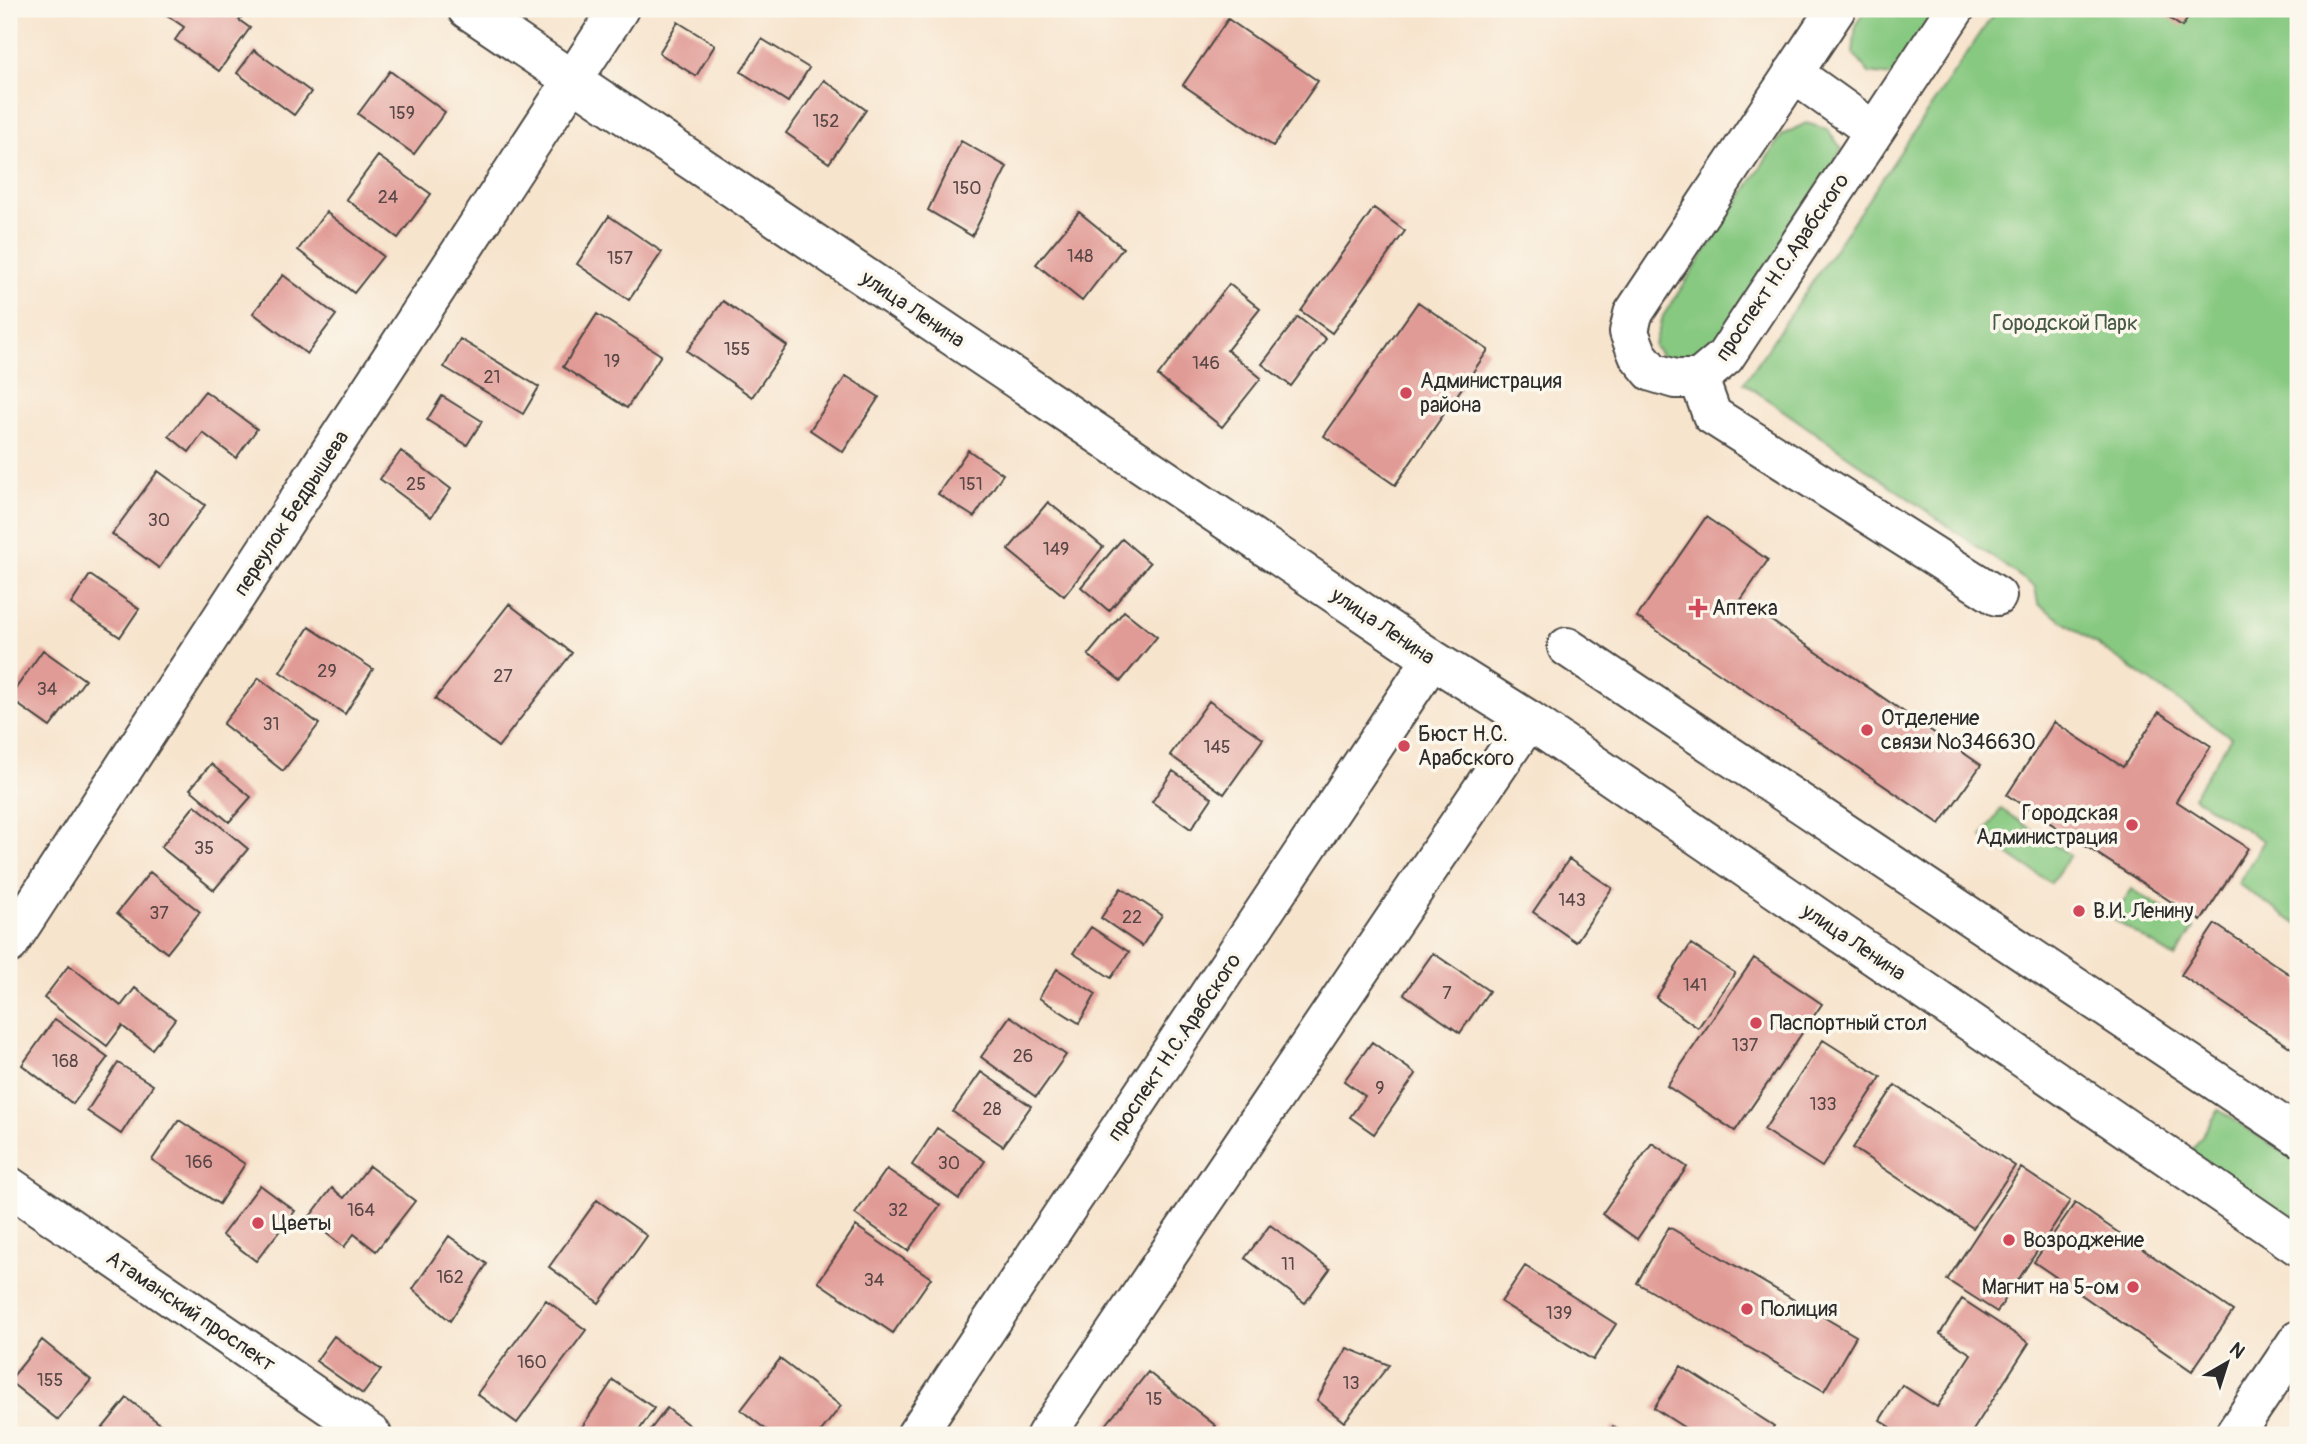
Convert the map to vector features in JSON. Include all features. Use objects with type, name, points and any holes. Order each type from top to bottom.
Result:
[{"type":"street","name":"улица Ленина","points":[[467,9],[1432,659],[1529,720],[2298,1246]]},
{"type":"street","name":"переулок Бедрышева","points":[[9,944],[619,9]]},
{"type":"street","name":"проспект Н.С.Арабского","points":[[1836,9],[1633,314],[1629,331],[1638,355],[1652,372],[1675,379],[1699,379],[1725,357],[1955,9]]},
{"type":"street","points":[[1793,73],[1874,131]]},
{"type":"street","points":[[1699,379],[1712,415],[1997,596]]},
{"type":"street","points":[[1567,647],[2298,1136]]},
{"type":"street","name":"проспект Н.С.Арабского","points":[[916,1435],[1432,659]]},
{"type":"street","points":[[1046,1435],[1529,720]]},
{"type":"street","name":"Атаманский проспект","points":[[9,1186],[372,1435]]},
{"type":"street","points":[[2234,1435],[2298,1340]]},
{"type":"green space","points":[[1866,9],[1955,9],[1899,77],[1869,73],[1853,53],[1856,24]]},
{"type":"green space","name":"Городской Парк","points":[[1997,9],[2298,9],[2298,925],[2238,884],[2264,841],[2193,797],[2231,737],[2038,604],[2035,587],[1744,383]]},
{"type":"green space","points":[[1806,123],[1827,129],[1842,149],[1717,357],[1670,367],[1654,346],[1663,316],[1782,135]]},
{"type":"green space","points":[[2001,809],[2070,855],[2051,883],[1982,837]]},
{"type":"green space","points":[[2132,889],[2194,928],[2175,958],[2113,919]]},
{"type":"green space","points":[[2219,1110],[2298,1162],[2298,1223],[2191,1152]]},
{"type":"building","points":[[167,9],[248,9],[239,20],[250,28],[219,71],[175,40],[184,27],[164,13]]},
{"type":"building","points":[[2156,9],[2194,9],[2182,27]]},
{"type":"building","points":[[1228,19],[1318,81],[1273,146],[1183,85]]},
{"type":"building","points":[[678,22],[715,45],[696,76],[659,53]]},
{"type":"building","points":[[762,39],[809,68],[788,102],[741,72]]},
{"type":"building","points":[[254,50],[311,92],[294,115],[237,73]]},
{"type":"building","points":[[390,71],[445,112],[414,154],[358,114]]},
{"type":"building","points":[[824,80],[866,110],[829,163],[786,133]]},
{"type":"building","points":[[961,141],[1007,167],[972,236],[928,210]]},
{"type":"building","points":[[378,156],[431,194],[398,238],[346,199]]},
{"type":"building","points":[[1374,208],[1405,231],[1332,333],[1301,311]]},
{"type":"building","points":[[326,212],[383,256],[354,293],[298,250]]},
{"type":"building","points":[[1079,212],[1123,248],[1082,301],[1036,264]]},
{"type":"building","points":[[609,216],[662,252],[629,300],[577,264]]},
{"type":"building","points":[[283,275],[336,315],[307,354],[253,313]]},
{"type":"building","points":[[1229,284],[1260,309],[1227,350],[1261,378],[1222,427],[1158,376]]},
{"type":"building","points":[[723,301],[787,346],[752,397],[687,351]]},
{"type":"building","name":"Администрация района","points":[[1418,302],[1488,350],[1395,485],[1324,436]]},
{"type":"building","points":[[597,314],[661,355],[627,408],[563,367]]},
{"type":"building","points":[[1298,317],[1326,339],[1291,386],[1262,364]]},
{"type":"building","points":[[460,339],[539,387],[523,414],[444,367]]},
{"type":"building","points":[[846,376],[879,397],[843,452],[810,430]]},
{"type":"building","points":[[205,391],[257,429],[236,458],[203,433],[189,452],[169,436]]},
{"type":"building","points":[[442,396],[482,421],[467,445],[427,420]]},
{"type":"building","points":[[968,450],[1003,474],[974,517],[938,494]]},
{"type":"building","points":[[401,451],[451,489],[431,517],[380,479]]},
{"type":"building","points":[[158,471],[205,505],[159,568],[112,534]]},
{"type":"building","points":[[1048,502],[1103,547],[1064,596],[1008,550]]},
{"type":"building","points":[[1706,517],[1768,560],[1741,600],[1981,765],[1940,824],[1637,617]]},
{"type":"building","points":[[1122,539],[1150,563],[1109,611],[1081,587]]},
{"type":"building","points":[[90,575],[139,609],[120,637],[71,604]]},
{"type":"building","points":[[509,604],[572,653],[498,747],[435,699]]},
{"type":"building","points":[[1124,611],[1157,637],[1121,681],[1088,655]]},
{"type":"building","points":[[309,627],[373,669],[345,714],[280,672]]},
{"type":"building","points":[[43,650],[85,680],[50,727],[9,698]]},
{"type":"building","points":[[259,678],[319,724],[283,771],[223,724]]},
{"type":"building","points":[[1209,701],[1263,739],[1224,794],[1170,755]]},
{"type":"building","name":"Городская Администрация","points":[[2159,712],[2211,746],[2176,801],[2248,848],[2201,921],[2007,795],[2054,722],[2123,767]]},
{"type":"building","points":[[211,764],[251,797],[229,822],[190,789]]},
{"type":"building","points":[[1173,771],[1212,798],[1191,829],[1152,802]]},
{"type":"building","points":[[195,805],[248,849],[214,890],[161,847]]},
{"type":"building","points":[[1569,859],[1612,888],[1576,942],[1533,912]]},
{"type":"building","points":[[150,872],[200,912],[167,953],[117,913]]},
{"type":"building","points":[[1121,888],[1162,915],[1142,946],[1101,918]]},
{"type":"building","points":[[2215,924],[2298,980],[2296,1051],[2181,975]]},
{"type":"building","points":[[1091,927],[1129,952],[1111,978],[1073,953]]},
{"type":"building","points":[[1691,944],[1735,973],[1698,1028],[1656,998]]},
{"type":"building","points":[[1433,953],[1489,991],[1460,1033],[1404,994]]},
{"type":"building","points":[[1754,958],[1822,1004],[1735,1131],[1667,1086]]},
{"type":"building","points":[[69,965],[121,1006],[135,988],[175,1019],[152,1049],[122,1026],[107,1046],[44,998]]},
{"type":"building","points":[[1057,969],[1096,994],[1079,1023],[1039,998]]},
{"type":"building","points":[[1010,1016],[1066,1055],[1036,1097],[981,1057]]},
{"type":"building","points":[[55,1019],[108,1057],[73,1104],[22,1065]]},
{"type":"building","points":[[1823,1040],[1881,1077],[1822,1167],[1764,1130]]},
{"type":"building","points":[[1372,1042],[1416,1074],[1374,1134],[1350,1117],[1365,1096],[1344,1081]]},
{"type":"building","points":[[118,1063],[153,1085],[121,1134],[87,1111]]},
{"type":"building","points":[[981,1072],[1031,1106],[1003,1146],[953,1112]]},
{"type":"building","points":[[1895,1085],[2015,1166],[1973,1228],[1853,1148]]},
{"type":"building","points":[[179,1120],[245,1164],[219,1204],[152,1160]]},
{"type":"building","points":[[937,1128],[985,1161],[959,1199],[912,1165]]},
{"type":"building","points":[[1652,1143],[1687,1167],[1637,1239],[1602,1214]]},
{"type":"building","points":[[369,1166],[415,1201],[376,1251],[354,1234],[344,1247],[308,1219],[332,1188],[344,1198]]},
{"type":"building","name":"Возроджение","points":[[2021,1168],[2070,1201],[1997,1312],[1947,1280]]},
{"type":"building","points":[[887,1169],[940,1205],[908,1251],[855,1214]]},
{"type":"building","name":"Цветы","points":[[260,1185],[295,1211],[256,1261],[222,1235]]},
{"type":"building","points":[[597,1200],[647,1236],[599,1303],[549,1267]]},
{"type":"building","name":"Магнит на 5-ом","points":[[2075,1203],[2233,1311],[2192,1371],[2034,1262]]},
{"type":"building","points":[[1270,1225],[1330,1269],[1305,1303],[1245,1258]]},
{"type":"building","points":[[856,1226],[931,1278],[893,1333],[818,1282]]},
{"type":"building","name":"Полиция","points":[[1669,1227],[1856,1336],[1824,1391],[1637,1283]]},
{"type":"building","points":[[449,1236],[487,1264],[450,1321],[413,1289]]},
{"type":"building","points":[[1525,1266],[1616,1324],[1593,1360],[1501,1302]]},
{"type":"building","points":[[1962,1299],[2029,1343],[1970,1435],[1903,1435],[1880,1420],[1902,1385],[1937,1407],[1971,1354],[1940,1334]]},
{"type":"building","points":[[546,1300],[586,1330],[517,1423],[477,1394]]},
{"type":"building","points":[[334,1336],[381,1370],[363,1394],[316,1361]]},
{"type":"building","points":[[42,1340],[91,1380],[58,1420],[9,1381]]},
{"type":"building","points":[[1347,1348],[1389,1365],[1344,1422],[1317,1400]]},
{"type":"building","points":[[780,1359],[841,1406],[818,1435],[773,1435],[741,1410]]},
{"type":"building","points":[[1681,1366],[1774,1426],[1768,1435],[1696,1435],[1654,1408]]},
{"type":"building","points":[[1148,1372],[1216,1426],[1208,1435],[1108,1435],[1102,1430]]},
{"type":"building","points":[[613,1380],[654,1408],[636,1435],[581,1435],[578,1433]]},
{"type":"building","points":[[2298,1391],[2298,1405],[2292,1401]]},
{"type":"building","points":[[127,1398],[174,1435],[97,1435]]},
{"type":"building","points":[[667,1408],[701,1435],[647,1434]]},
{"type":"building","points":[[1613,1426],[1627,1435],[1608,1435]]},
{"type":"place","name":"Администрация района","points":[[1406,393]]},
{"type":"place","name":"Аптека","points":[[1698,608]]},
{"type":"place","name":"Отделение связи №346630","points":[[1867,730]]},
{"type":"place","name":"Бюст Н.С. Арабского","points":[[1404,746]]},
{"type":"place","name":"Городская Администрация","points":[[2132,825]]},
{"type":"place","name":"В.И. Ленину","points":[[2079,911]]},
{"type":"place","name":"Паспортный стол","points":[[1756,1023]]},
{"type":"place","name":"Цветы","points":[[258,1223]]},
{"type":"place","name":"Возроджение","points":[[2009,1240]]},
{"type":"place","name":"Магнит на 5-ом","points":[[2133,1287]]},
{"type":"place","name":"Полиция","points":[[1747,1309]]}]
